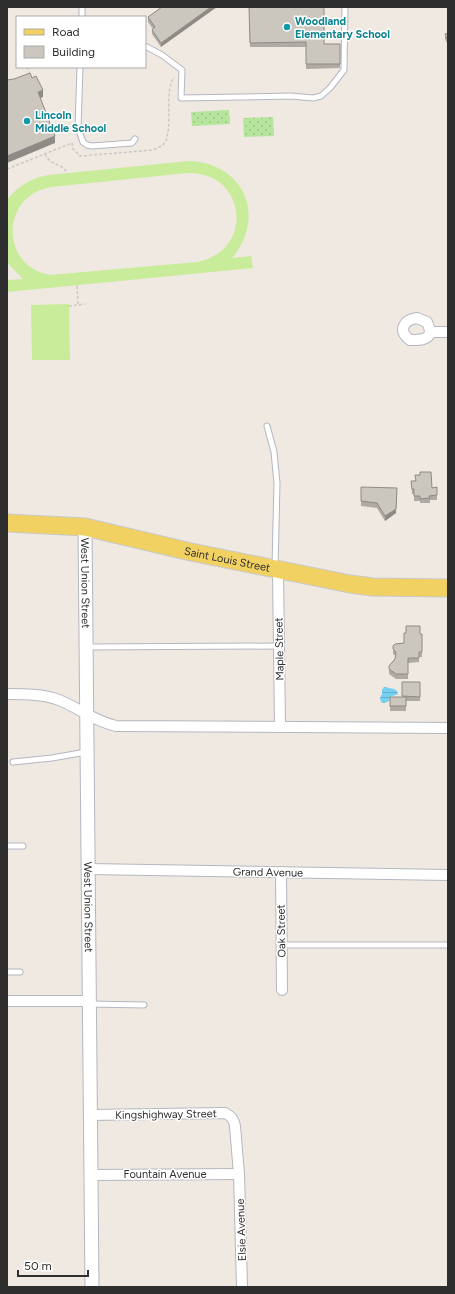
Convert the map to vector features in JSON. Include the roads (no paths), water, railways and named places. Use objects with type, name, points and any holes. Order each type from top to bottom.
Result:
[{"type":"main road","name":"Saint Louis Street","points":[[7,523],[84,526],[276,570],[350,584],[373,587],[448,588]]},
{"type":"street","points":[[430,332],[448,332]]},
{"type":"street","name":"West Union Street","points":[[84,526],[92,1287]]},
{"type":"street","name":"Maple Street","points":[[276,570],[280,727]]},
{"type":"street","points":[[7,694],[44,696],[54,699],[102,723],[116,726],[448,728]]},
{"type":"street","name":"Grand Avenue","points":[[88,869],[448,875]]},
{"type":"street","name":"Oak Street","points":[[281,872],[282,990]]},
{"type":"street","points":[[7,1001],[89,1002]]},
{"type":"street","name":"Kingshighway Street","points":[[90,1115],[225,1113],[234,1120],[236,1126],[239,1174]]},
{"type":"street","name":"Fountain Avenue","points":[[90,1175],[239,1174]]},
{"type":"street","name":"Elsie Avenue","points":[[239,1174],[242,1287]]},
{"type":"lane","points":[[146,47],[162,55],[182,70],[181,98],[291,96],[313,98],[321,96],[330,88],[344,70],[345,7]]},
{"type":"lane","points":[[80,68],[78,128],[83,142],[92,146],[132,143],[135,140]]},
{"type":"lane","points":[[267,426],[274,452],[277,483],[276,570]]},
{"type":"lane","points":[[86,647],[279,646]]},
{"type":"lane","points":[[13,762],[52,758],[87,752]]},
{"type":"lane","points":[[7,846],[23,846]]},
{"type":"lane","points":[[282,945],[448,945]]},
{"type":"lane","points":[[7,972],[20,972]]},
{"type":"lane","points":[[89,1002],[144,1005]]},
{"type":"water","points":[[384,687],[394,689],[398,694],[390,697],[389,701],[384,703],[381,702],[380,698]]},
{"type":"place","name":"Woodland Elementary School","points":[[287,27]]},
{"type":"place","name":"Lincoln Middle School","points":[[27,121]]}]
